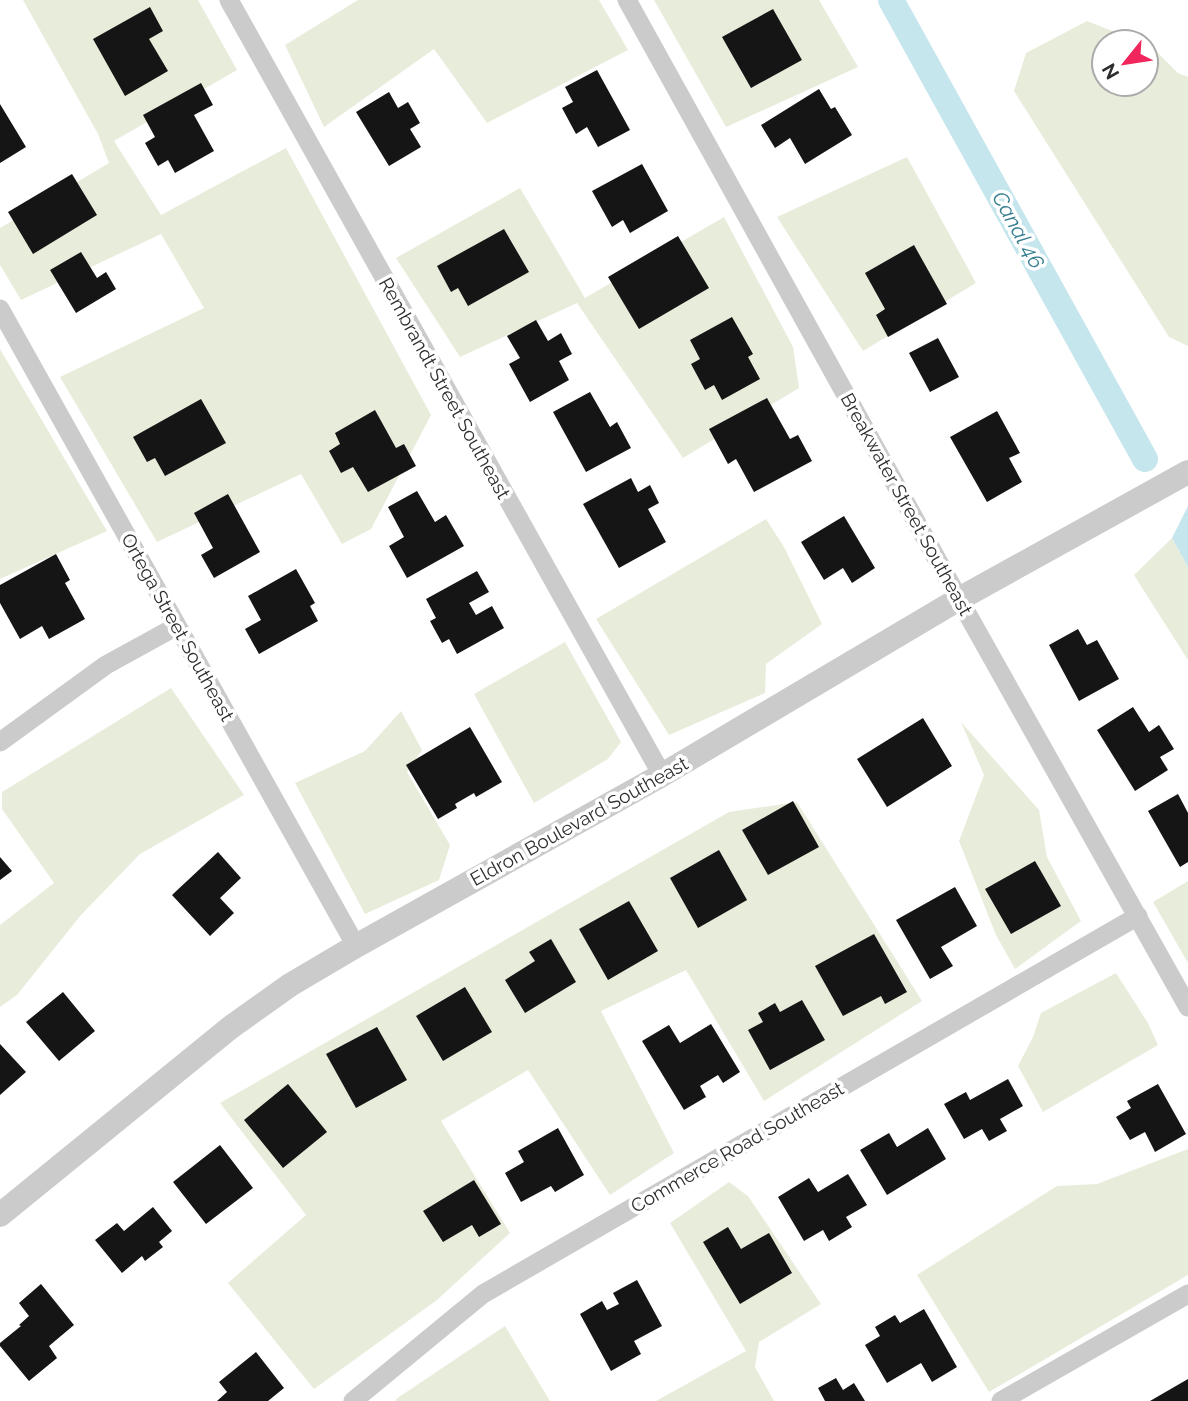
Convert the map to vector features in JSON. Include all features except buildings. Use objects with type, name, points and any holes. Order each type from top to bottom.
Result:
[{"type":"street","name":"Rembrandt Street Southeast","points":[[229,0],[663,775]]},
{"type":"street","name":"Breakwater Street Southeast","points":[[627,0],[1188,1007]]},
{"type":"street","name":"Ortega Street Southeast","points":[[0,309],[356,946]]},
{"type":"street","name":"Eldron Boulevard Southeast","points":[[0,1215],[231,1027],[290,985],[663,775],[959,599],[1188,472]]},
{"type":"street","points":[[0,742],[106,665],[177,626]]},
{"type":"street","name":"Commerce Road Southeast","points":[[353,1401],[483,1294],[1138,916]]},
{"type":"street","points":[[1002,1401],[1188,1294]]},
{"type":"green space","points":[[23,0],[198,0],[237,70],[114,141],[161,215],[286,148],[431,415],[371,529],[342,544],[301,474],[157,542],[60,377],[204,308],[161,234],[21,300],[0,265],[0,228],[109,163],[98,134]]},
{"type":"green space","points":[[358,0],[599,0],[628,50],[487,123],[434,49],[324,127],[285,45]]},
{"type":"green space","points":[[654,0],[819,0],[858,67],[726,127]]},
{"type":"green space","points":[[1087,21],[1105,28],[1090,28],[1090,98],[1160,98],[1160,55],[1178,73],[1188,77],[1188,346],[1169,337],[1014,91],[1026,53]]},
{"type":"green space","points":[[907,157],[976,283],[863,351],[777,217]]},
{"type":"green space","points":[[520,188],[585,298],[724,217],[793,347],[799,388],[683,458],[577,303],[460,357],[396,258]]},
{"type":"green space","points":[[0,349],[107,531],[0,579]]},
{"type":"green space","points":[[766,519],[784,547],[822,624],[766,664],[765,693],[669,735],[596,619]]},
{"type":"green space","points":[[1172,538],[1188,567],[1188,660],[1134,575]]},
{"type":"green space","points":[[565,642],[621,742],[608,759],[534,803],[474,694]]},
{"type":"green space","points":[[171,688],[244,795],[140,854],[81,915],[17,995],[0,1007],[0,925],[54,883],[2,809],[2,792]]},
{"type":"green space","points":[[401,711],[422,750],[407,772],[450,845],[439,880],[365,914],[295,783],[365,751]]},
{"type":"green space","points":[[961,722],[1039,810],[1047,857],[1081,921],[1015,969],[996,935],[959,841],[984,775]]},
{"type":"green space","points":[[797,802],[922,1001],[764,1101],[686,970],[601,1011],[674,1153],[610,1195],[528,1070],[441,1121],[510,1233],[437,1300],[314,1389],[228,1283],[306,1215],[220,1103],[729,812]]},
{"type":"green space","points":[[1188,881],[1188,963],[1153,902]]},
{"type":"green space","points":[[1116,973],[1148,1023],[1158,1045],[1043,1112],[1018,1066],[1033,1037],[1041,1013]]},
{"type":"green space","points":[[1188,1149],[1188,1275],[989,1392],[917,1275],[1057,1186],[1097,1184]]},
{"type":"green space","points":[[729,1182],[748,1196],[821,1304],[759,1342],[755,1367],[774,1401],[656,1401],[746,1351],[670,1223]]},
{"type":"green space","points":[[505,1326],[550,1401],[396,1401],[396,1399]]},
{"type":"water","points":[[1188,506],[1188,567],[1172,538]]},
{"type":"waterway","name":"Canal 46","points":[[891,0],[1145,459]]}]
